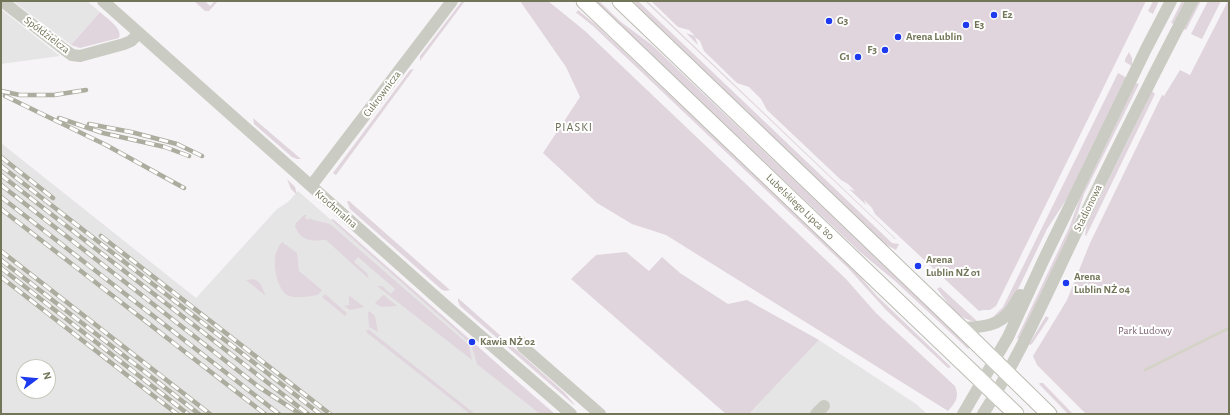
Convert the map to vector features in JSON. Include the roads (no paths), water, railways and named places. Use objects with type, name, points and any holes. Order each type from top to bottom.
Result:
[{"type":"main road","name":"Lubelskiego Lipca '80","points":[[584,1],[1016,414]]},
{"type":"main road","points":[[620,1],[1049,414]]},
{"type":"street","name":"Spółdzielcza","points":[[2,1],[72,55],[80,56],[124,44],[131,41],[139,34]]},
{"type":"street","name":"Krochmalna","points":[[103,1],[571,414]]},
{"type":"street","name":"Cukrownicza","points":[[311,186],[452,1]]},
{"type":"street","name":"Stadionowa","points":[[963,414],[1008,337],[1043,261],[1146,49],[1171,1]]},
{"type":"street","name":"Stadionowa","points":[[983,414],[1019,352],[1159,64],[1192,1]]},
{"type":"street","name":"Stadionowa","points":[[961,328],[992,324],[1005,317],[1011,311],[1043,261]]},
{"type":"street","points":[[520,341],[523,346],[600,414]]},
{"type":"waterway","points":[[1145,370],[1229,328]]},
{"type":"railway","points":[[1,91],[20,95],[54,95],[86,90]]},
{"type":"railway","points":[[5,96],[106,145],[184,188]]},
{"type":"railway","points":[[59,118],[103,133],[165,147],[189,156]]},
{"type":"railway","points":[[89,124],[131,132],[177,144],[202,156]]},
{"type":"railway","points":[[1,157],[53,198]]},
{"type":"railway","points":[[1,166],[320,414]]},
{"type":"railway","points":[[1,175],[308,414]]},
{"type":"railway","points":[[1,185],[259,387],[300,414]]},
{"type":"railway","points":[[1,197],[279,414]]},
{"type":"railway","points":[[1,209],[265,414]]},
{"type":"railway","points":[[101,236],[330,414]]},
{"type":"railway","points":[[1,251],[210,414]]},
{"type":"railway","points":[[1,260],[199,414]]},
{"type":"railway","points":[[1,268],[188,414]]},
{"type":"railway","points":[[1,277],[177,414]]},
{"type":"place","name":"E2","points":[[994,15]]},
{"type":"place","name":"G3","points":[[829,21]]},
{"type":"place","name":"E3","points":[[966,25]]},
{"type":"place","name":"Arena Lublin","points":[[898,37]]},
{"type":"place","name":"F3","points":[[885,50]]},
{"type":"place","name":"G1","points":[[858,57]]},
{"type":"place","name":"Arena Lublin NŻ 01","points":[[918,266]]},
{"type":"place","name":"Arena Lublin NŻ 04","points":[[1066,283]]},
{"type":"place","name":"Kawia NŻ 02","points":[[472,342]]},
{"type":"district","name":"PIASKI","points":[[574,127]]},
{"type":"park label","name":"Park Ludowy","points":[[1145,331]]}]
